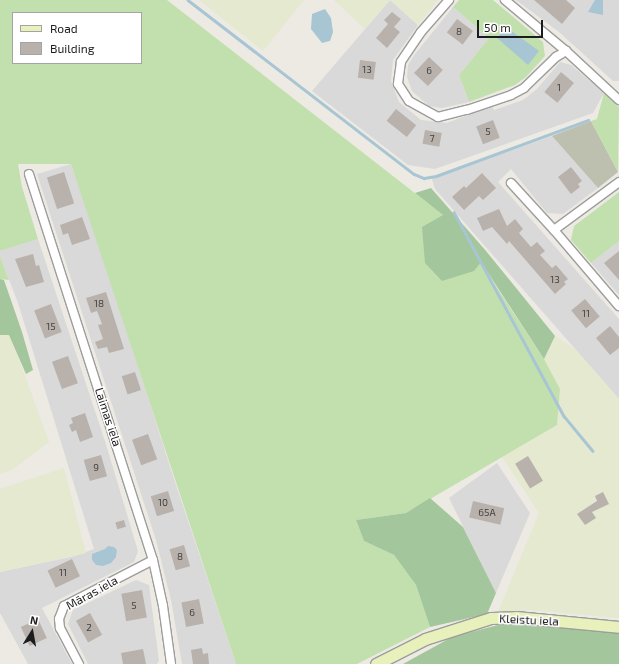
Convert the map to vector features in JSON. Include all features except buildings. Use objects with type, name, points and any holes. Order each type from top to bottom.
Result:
[{"type":"street","points":[[450,0],[421,32],[401,62],[398,84],[409,102],[438,117],[467,110],[511,95],[524,88],[556,57],[566,51]]},
{"type":"street","points":[[505,0],[566,51],[619,100]]},
{"type":"street","name":"Laimas iela","points":[[29,174],[153,560],[163,606],[171,664]]},
{"type":"street","points":[[554,230],[619,182]]},
{"type":"street","points":[[511,183],[554,230],[619,306]]},
{"type":"street","name":"Māras iela","points":[[79,664],[60,628],[59,619],[64,606],[153,560]]},
{"type":"street","name":"Kleistu iela","points":[[376,664],[425,639],[492,618],[516,617],[619,627]]},
{"type":"shaded area","points":[[199,0],[304,0],[263,51]]},
{"type":"shaded area","points":[[334,0],[390,0],[365,29]]},
{"type":"shaded area","points":[[390,0],[418,25],[393,60],[391,81],[399,102],[421,120],[447,123],[492,106],[494,110],[523,100],[537,89],[560,62],[571,65],[604,93],[593,113],[435,169],[408,165],[312,91]]},
{"type":"shaded area","points":[[390,0],[438,0],[418,25]]},
{"type":"shaded area","points":[[516,0],[619,0],[619,81],[613,81],[559,32]]},
{"type":"shaded area","points":[[453,7],[489,38],[459,75],[469,102],[442,108],[429,106],[412,91],[407,77],[408,65],[415,54]]},
{"type":"shaded area","points":[[591,121],[618,172],[598,188],[552,136]]},
{"type":"shaded area","points":[[552,136],[598,188],[563,214],[547,213],[511,169],[498,182],[619,319],[619,399],[435,189],[432,179]]},
{"type":"shaded area","points":[[71,164],[105,263],[173,476],[236,664],[182,664],[171,600],[156,540],[37,174]]},
{"type":"shaded area","points":[[38,239],[105,441],[138,551],[134,562],[42,608],[72,664],[28,664],[0,613],[0,572],[75,556],[94,549],[18,303],[0,256],[0,251]]},
{"type":"shaded area","points":[[619,241],[619,295],[591,263]]},
{"type":"shaded area","points":[[0,335],[9,335],[13,343],[49,442],[12,470],[0,474]]},
{"type":"shaded area","points":[[555,336],[575,349],[619,399],[619,618],[531,610],[498,612],[539,513],[502,457],[557,425],[560,389],[544,359]]},
{"type":"shaded area","points":[[497,463],[530,513],[496,593],[449,498]]},
{"type":"shaded area","points":[[64,468],[86,553],[0,572],[0,489]]},
{"type":"shaded area","points":[[136,580],[149,585],[159,661],[157,664],[88,664],[68,624],[73,610]]},
{"type":"green space","points":[[0,0],[167,0],[443,215],[473,271],[480,262],[544,359],[560,389],[557,425],[406,513],[356,520],[364,541],[394,555],[416,585],[430,627],[357,664],[236,664],[71,164],[18,164],[22,187],[38,239],[0,251]]},
{"type":"green space","points":[[459,0],[493,0],[543,42],[545,56],[526,77],[515,85],[469,102],[459,75],[489,38],[453,7]]},
{"type":"green space","points":[[604,93],[619,107],[618,172],[591,121],[597,119]]},
{"type":"green space","points":[[431,188],[486,251],[555,336],[544,359],[481,262],[474,271],[442,281],[425,263],[422,227],[443,215],[415,193]]},
{"type":"green space","points":[[619,192],[619,241],[591,263],[571,240],[574,226]]},
{"type":"green space","points":[[0,256],[9,280],[0,279]]},
{"type":"green space","points":[[0,279],[4,280],[33,370],[26,374],[9,335],[0,335]]},
{"type":"green space","points":[[430,498],[463,527],[496,593],[487,614],[430,627],[416,585],[394,555],[364,541],[356,520],[406,513]]},
{"type":"green space","points":[[502,624],[619,630],[619,664],[403,664],[452,637]]},
{"type":"water","points":[[595,0],[603,0],[603,15],[588,12]]},
{"type":"water","points":[[325,9],[331,18],[333,32],[330,41],[322,43],[311,29],[312,14]]},
{"type":"water","points":[[506,27],[539,51],[528,65],[497,38]]},
{"type":"water","points":[[108,546],[114,547],[117,550],[116,557],[111,563],[103,566],[96,565],[92,560],[92,554],[105,549]]},
{"type":"waterway","points":[[188,0],[414,174],[424,178],[436,176],[588,120]]},
{"type":"waterway","points":[[454,212],[564,416],[593,451]]}]
